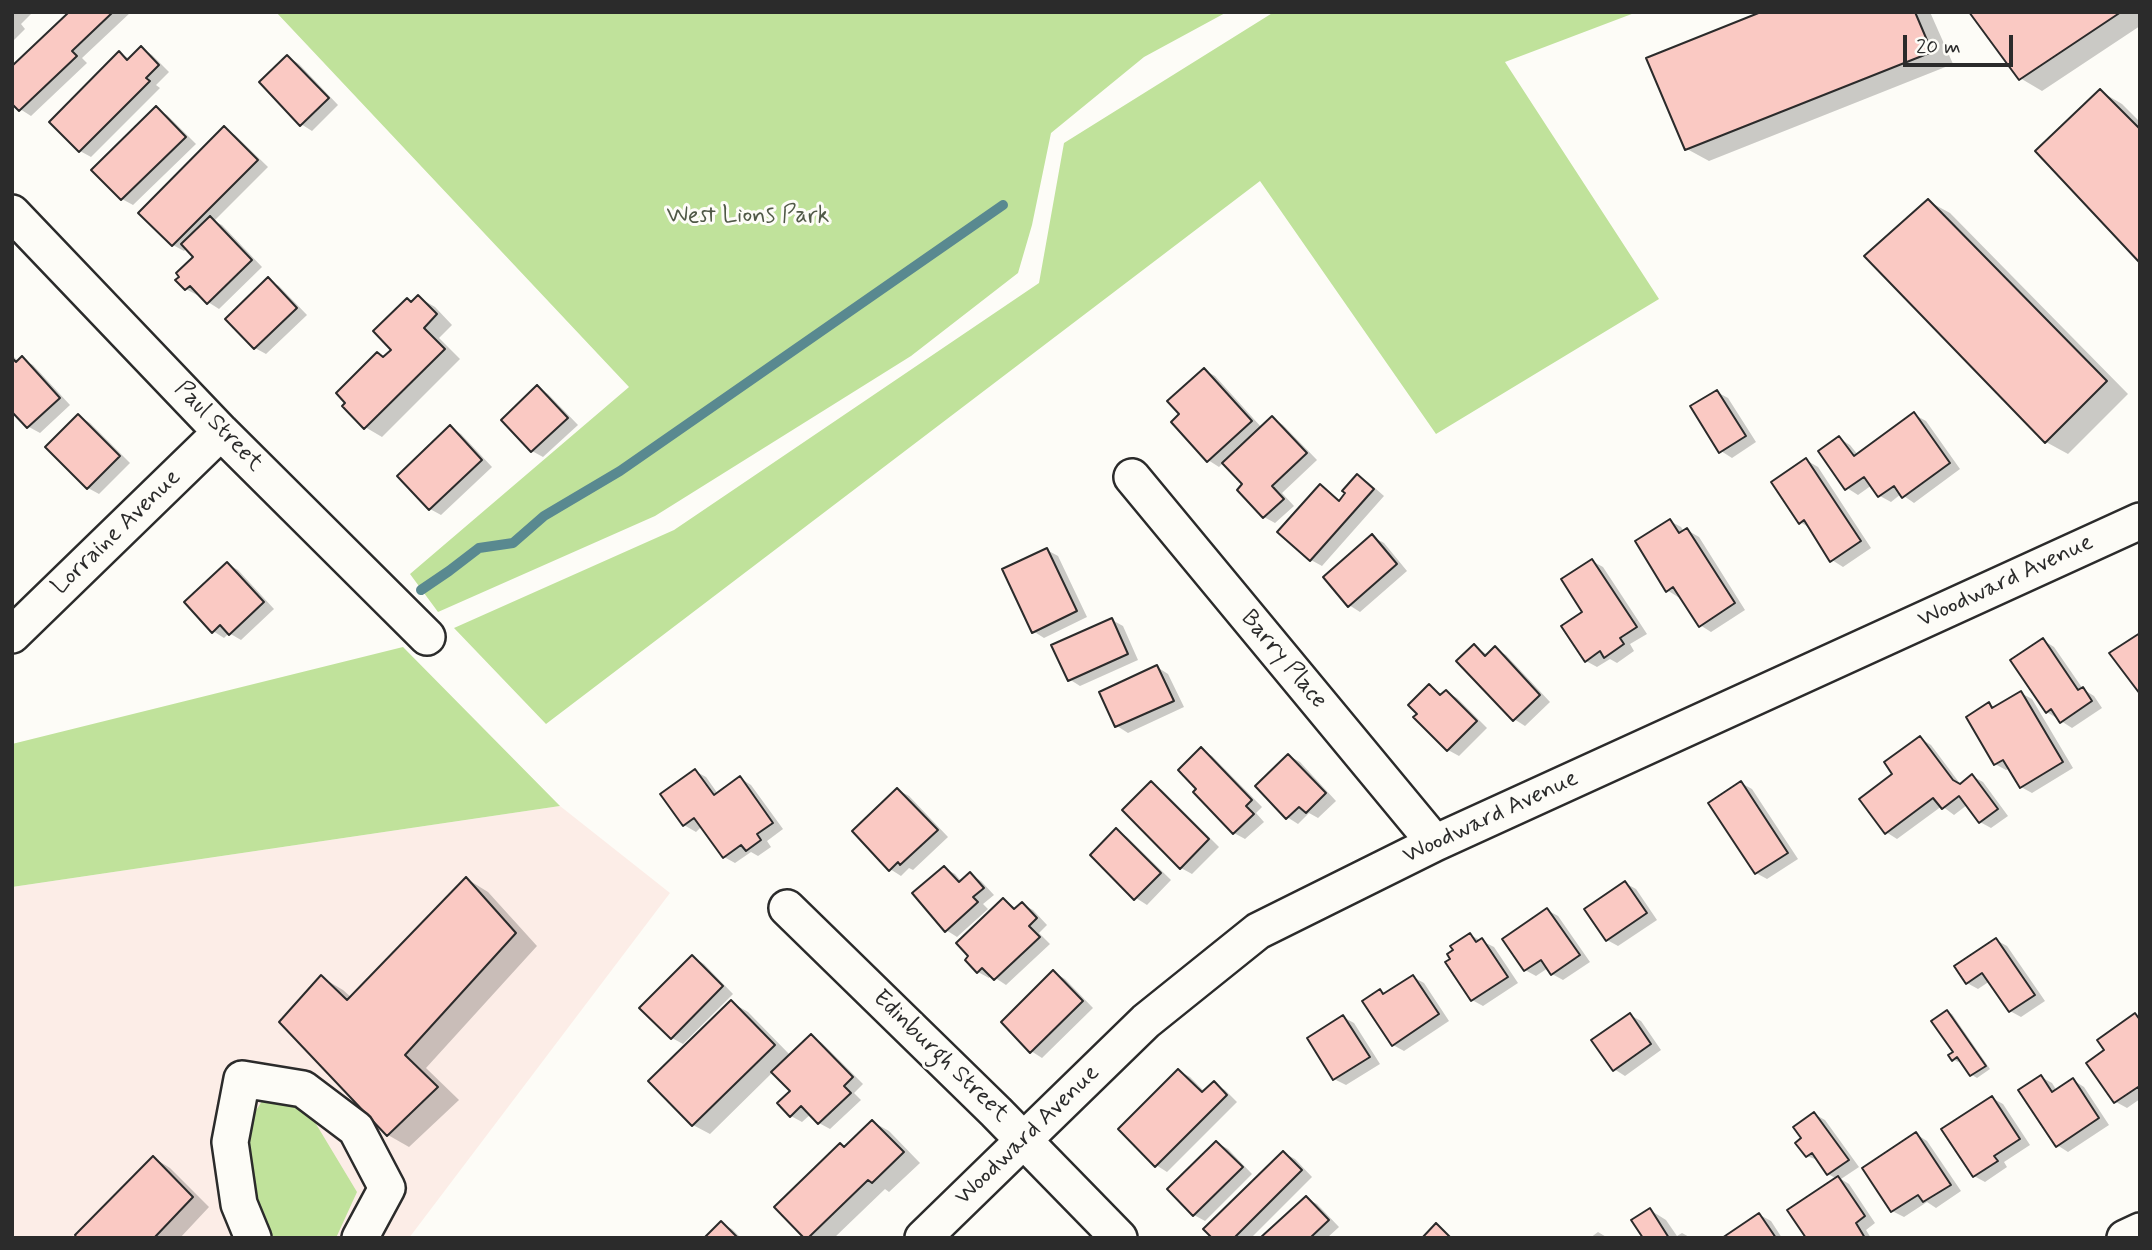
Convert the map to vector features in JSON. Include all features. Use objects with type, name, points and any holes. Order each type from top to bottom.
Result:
[{"type":"street","name":"Paul Street","points":[[12,213],[221,432],[427,637]]},
{"type":"street","name":"Lorraine Avenue","points":[[12,635],[221,432]]},
{"type":"street","name":"Barry Place","points":[[1132,477],[1434,843]]},
{"type":"street","name":"Woodward Avenue","points":[[923,1238],[1146,1021],[1258,931],[1434,843],[2140,521]]},
{"type":"street","name":"Edinburgh Street","points":[[787,908],[1025,1140],[1119,1238]]},
{"type":"street","points":[[253,1238],[239,1204],[230,1142],[242,1079],[303,1089],[356,1129],[387,1188],[360,1238]]},
{"type":"street","points":[[2125,1238],[2140,1231]]},
{"type":"shaded area","points":[[560,806],[670,893],[409,1238],[12,1238],[12,887]]},
{"type":"green space","name":"West Lions Park","points":[[276,12],[1227,12],[1144,57],[1051,133],[1032,225],[1018,273],[911,356],[655,516],[438,612],[410,574],[629,387]]},
{"type":"green space","points":[[1274,12],[1637,12],[1505,62],[1659,299],[1436,434],[1260,181],[546,724],[454,628],[674,530],[1039,283],[1064,143]]},
{"type":"green space","points":[[403,647],[560,806],[12,887],[12,744]]},
{"type":"green space","points":[[262,1101],[307,1109],[357,1192],[336,1238],[266,1238],[257,1226],[245,1128]]},
{"type":"building","points":[[69,12],[113,12],[72,51],[77,56],[19,111],[12,104],[12,66]]},
{"type":"building","points":[[1761,12],[1915,12],[1932,52],[1685,150],[1646,58]]},
{"type":"building","points":[[1969,12],[2121,12],[2019,80]]},
{"type":"building","points":[[141,46],[159,65],[146,78],[150,81],[79,152],[49,122],[119,51],[127,60]]},
{"type":"building","points":[[287,55],[329,98],[300,126],[259,82]]},
{"type":"building","points":[[2100,89],[2140,129],[2140,263],[2035,151]]},
{"type":"building","points":[[156,106],[186,137],[121,200],[91,170]]},
{"type":"building","points":[[224,126],[258,160],[172,246],[138,213]]},
{"type":"building","points":[[1928,199],[2107,381],[2045,443],[1864,256]]},
{"type":"building","points":[[210,216],[252,260],[207,304],[190,286],[185,290],[175,280],[179,277],[176,273],[193,257],[181,244]]},
{"type":"building","points":[[268,277],[297,308],[254,349],[225,319]]},
{"type":"building","points":[[418,295],[437,314],[424,328],[445,349],[364,429],[342,406],[345,403],[336,393],[377,352],[383,357],[391,350],[373,331],[407,298],[411,302]]},
{"type":"building","points":[[22,356],[60,398],[27,428],[12,412],[12,358],[16,362]]},
{"type":"building","points":[[1204,368],[1252,421],[1207,462],[1171,422],[1179,414],[1167,401]]},
{"type":"building","points":[[537,385],[568,418],[531,452],[501,420]]},
{"type":"building","points":[[1717,390],[1746,436],[1719,453],[1690,406]]},
{"type":"building","points":[[1914,412],[1950,463],[1902,498],[1894,486],[1878,497],[1864,477],[1845,490],[1818,451],[1839,436],[1854,456]]},
{"type":"building","points":[[78,414],[120,456],[87,489],[45,447]]},
{"type":"building","points":[[1272,416],[1307,453],[1272,486],[1284,499],[1263,518],[1237,490],[1242,484],[1222,463]]},
{"type":"building","points":[[450,425],[482,460],[429,510],[397,476]]},
{"type":"building","points":[[1806,458],[1861,541],[1830,562],[1804,520],[1799,524],[1771,482]]},
{"type":"building","points":[[1357,474],[1374,489],[1310,561],[1277,532],[1320,484],[1339,501],[1345,493],[1342,491]]},
{"type":"building","points":[[1670,519],[1679,533],[1687,528],[1735,603],[1699,627],[1673,587],[1666,592],[1635,541]]},
{"type":"building","points":[[1372,534],[1397,564],[1348,607],[1323,577]]},
{"type":"building","points":[[1047,548],[1077,611],[1032,633],[1002,569]]},
{"type":"building","points":[[1592,559],[1637,627],[1620,638],[1624,644],[1604,658],[1600,651],[1585,662],[1561,626],[1582,612],[1561,579]]},
{"type":"building","points":[[227,562],[264,602],[229,635],[220,625],[212,633],[184,602]]},
{"type":"building","points":[[1112,618],[1128,654],[1068,681],[1051,645]]},
{"type":"building","points":[[2140,633],[2140,694],[2109,653]]},
{"type":"building","points":[[2043,638],[2078,690],[2083,687],[2092,701],[2060,723],[2051,709],[2046,713],[2010,660]]},
{"type":"building","points":[[1474,644],[1485,656],[1495,646],[1540,695],[1513,721],[1456,661]]},
{"type":"building","points":[[1157,665],[1174,701],[1115,727],[1099,692]]},
{"type":"building","points":[[1429,684],[1440,695],[1446,690],[1477,721],[1447,751],[1413,717],[1417,714],[1408,705]]},
{"type":"building","points":[[2021,691],[2063,762],[2020,788],[2003,760],[1994,765],[1966,717],[1989,702],[1992,708]]},
{"type":"building","points":[[1920,736],[1953,780],[1960,784],[1972,774],[1998,809],[1979,823],[1959,796],[1942,809],[1933,798],[1885,834],[1859,799],[1892,774],[1884,762]]},
{"type":"building","points":[[1201,747],[1252,800],[1246,806],[1254,814],[1233,834],[1193,792],[1196,789],[1178,770]]},
{"type":"building","points":[[1288,754],[1326,793],[1306,813],[1299,807],[1286,819],[1255,786]]},
{"type":"building","points":[[695,769],[714,795],[740,776],[773,823],[757,834],[761,840],[746,851],[741,845],[723,858],[694,818],[683,826],[660,794]]},
{"type":"building","points":[[1151,781],[1209,839],[1180,869],[1122,810]]},
{"type":"building","points":[[1741,781],[1788,853],[1755,874],[1708,803]]},
{"type":"building","points":[[897,788],[938,830],[900,865],[898,862],[889,871],[852,831]]},
{"type":"building","points":[[1116,828],[1161,873],[1134,900],[1090,855]]},
{"type":"building","points":[[944,866],[959,882],[970,872],[984,888],[973,897],[978,902],[945,932],[912,893]]},
{"type":"building","points":[[466,877],[516,933],[405,1055],[438,1087],[387,1136],[279,1022],[321,975],[347,1000]]},
{"type":"building","points":[[1625,881],[1647,913],[1606,941],[1584,909]]},
{"type":"building","points":[[1003,898],[1014,909],[1022,902],[1037,918],[1029,926],[1040,937],[994,980],[982,968],[977,973],[965,960],[968,956],[956,943]]},
{"type":"building","points":[[1547,908],[1580,955],[1551,975],[1541,960],[1524,971],[1502,939]]},
{"type":"building","points":[[1470,933],[1476,942],[1482,938],[1508,977],[1471,1001],[1445,962],[1450,959],[1447,954],[1453,950],[1450,946]]},
{"type":"building","points":[[1996,938],[2035,995],[2009,1012],[1982,973],[1966,984],[1954,966]]},
{"type":"building","points":[[692,955],[723,986],[671,1039],[639,1008]]},
{"type":"building","points":[[1053,970],[1083,1001],[1030,1053],[1001,1022]]},
{"type":"building","points":[[1413,975],[1439,1014],[1392,1046],[1362,1001],[1380,989],[1383,994]]},
{"type":"building","points":[[731,1000],[775,1045],[692,1126],[648,1081]]},
{"type":"building","points":[[1947,1010],[1986,1066],[1970,1076],[1957,1057],[1952,1061],[1948,1055],[1953,1052],[1931,1021]]},
{"type":"building","points":[[1630,1013],[1651,1044],[1613,1071],[1591,1040]]},
{"type":"building","points":[[2135,1013],[2140,1020],[2140,1090],[2138,1087],[2114,1103],[2086,1063],[2104,1050],[2097,1040]]},
{"type":"building","points":[[1343,1015],[1370,1057],[1333,1080],[1307,1038]]},
{"type":"building","points":[[811,1034],[853,1077],[844,1086],[851,1093],[818,1124],[801,1106],[790,1117],[777,1103],[790,1091],[771,1072]]},
{"type":"building","points":[[1178,1069],[1202,1092],[1214,1081],[1227,1095],[1155,1167],[1118,1129]]},
{"type":"building","points":[[2041,1075],[2052,1092],[2073,1078],[2099,1118],[2056,1147],[2018,1090]]},
{"type":"building","points":[[1992,1096],[2020,1139],[1994,1156],[1998,1161],[1973,1177],[1941,1129]]},
{"type":"building","points":[[1814,1112],[1849,1160],[1827,1175],[1812,1153],[1806,1157],[1795,1143],[1801,1138],[1793,1127]]},
{"type":"building","points":[[872,1120],[904,1152],[872,1183],[868,1180],[808,1238],[804,1238],[774,1207],[840,1143],[844,1147]]},
{"type":"building","points":[[1916,1132],[1951,1185],[1923,1202],[1918,1195],[1891,1212],[1862,1168]]},
{"type":"building","points":[[1216,1141],[1243,1167],[1193,1216],[1167,1189]]},
{"type":"building","points":[[1283,1151],[1302,1170],[1234,1238],[1212,1238],[1203,1229]]},
{"type":"building","points":[[153,1156],[193,1197],[154,1238],[77,1238],[75,1235]]},
{"type":"building","points":[[1838,1176],[1865,1216],[1856,1223],[1865,1238],[1806,1238],[1787,1210]]},
{"type":"building","points":[[1306,1196],[1329,1220],[1310,1238],[1260,1238]]},
{"type":"building","points":[[1650,1208],[1669,1238],[1643,1238],[1631,1220]]},
{"type":"building","points":[[1759,1213],[1776,1238],[1722,1238]]},
{"type":"building","points":[[721,1221],[738,1238],[704,1238]]},
{"type":"building","points":[[1436,1223],[1451,1238],[1422,1238]]},
{"type":"waterway","points":[[421,590],[479,548],[513,543],[544,516],[620,471],[1003,205]]}]
